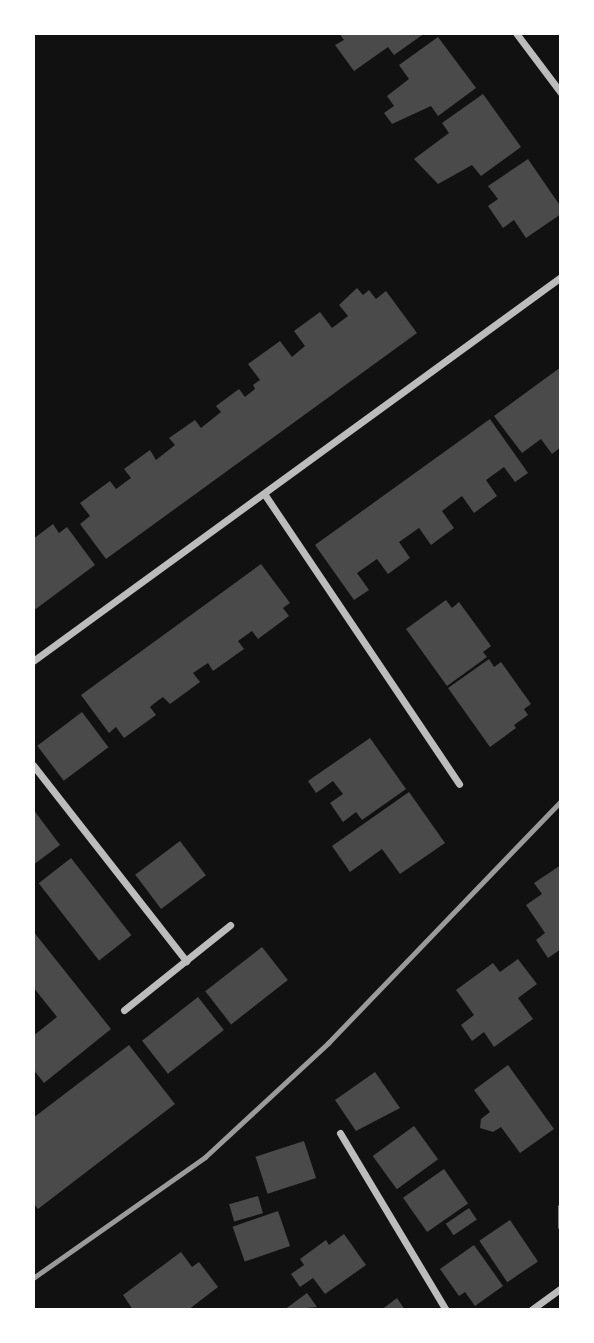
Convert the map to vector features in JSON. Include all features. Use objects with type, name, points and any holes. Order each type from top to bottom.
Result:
[{"type":"street","points":[[516,33],[561,93]]},
{"type":"street","points":[[33,661],[265,495],[561,276]]},
{"type":"street","points":[[265,495],[459,783]]},
{"type":"street","points":[[33,765],[186,961]]},
{"type":"street","points":[[124,1010],[230,925]]},
{"type":"street","points":[[340,1133],[446,1310]]},
{"type":"street","points":[[531,1310],[561,1288]]},
{"type":"path","points":[[561,1206],[561,1227]]},
{"type":"building","points":[[339,33],[425,33],[394,55],[388,47],[354,71],[335,45],[344,40]]},
{"type":"building","points":[[438,37],[476,88],[438,116],[431,106],[392,124],[384,113],[394,106],[387,96],[409,79],[399,65]]},
{"type":"building","points":[[483,94],[521,147],[481,176],[472,165],[438,184],[414,159],[449,133],[442,123]]},
{"type":"building","points":[[528,159],[561,207],[561,214],[526,238],[514,220],[503,228],[488,206],[498,199],[488,186]]},
{"type":"building","points":[[357,288],[363,295],[369,290],[376,299],[386,291],[417,333],[106,559],[80,524],[90,516],[80,503],[110,481],[116,489],[131,478],[124,469],[150,450],[156,460],[175,445],[169,438],[195,420],[201,428],[221,412],[216,406],[239,389],[245,397],[255,389],[253,385],[260,380],[248,364],[280,341],[292,357],[305,346],[294,331],[320,312],[332,328],[348,316],[339,305]]},
{"type":"building","points":[[561,367],[561,447],[552,454],[541,439],[522,453],[494,416]]},
{"type":"building","points":[[490,419],[528,473],[515,482],[504,467],[486,480],[497,496],[474,513],[462,496],[442,511],[454,528],[431,545],[419,528],[399,542],[410,558],[388,574],[377,559],[357,573],[369,590],[354,600],[315,545]]},
{"type":"building","points":[[53,524],[59,533],[67,527],[95,565],[33,611],[33,539]]},
{"type":"building","points":[[261,564],[290,603],[283,608],[289,616],[258,639],[252,631],[238,641],[244,649],[213,671],[208,663],[193,673],[200,682],[170,704],[163,697],[156,702],[150,707],[156,715],[124,738],[116,727],[109,733],[81,695]]},
{"type":"building","points":[[446,600],[452,608],[459,602],[491,646],[483,652],[487,657],[447,686],[406,629]]},
{"type":"building","points":[[489,659],[494,667],[501,662],[531,704],[524,709],[528,715],[514,725],[516,728],[490,747],[448,688]]},
{"type":"building","points":[[82,712],[108,747],[64,781],[37,746]]},
{"type":"building","points":[[370,738],[406,789],[362,820],[356,812],[343,822],[330,803],[343,794],[333,781],[316,793],[308,781]]},
{"type":"building","points":[[409,792],[445,843],[400,874],[382,849],[350,872],[332,846]]},
{"type":"building","points":[[33,809],[60,845],[33,865]]},
{"type":"building","points":[[180,841],[206,875],[161,909],[135,875]]},
{"type":"building","points":[[71,858],[131,935],[99,960],[39,883]]},
{"type":"building","points":[[561,865],[561,949],[548,958],[536,940],[545,933],[526,905],[542,894],[534,883]]},
{"type":"building","points":[[33,931],[111,1029],[44,1083],[33,1069],[33,1036],[57,1017],[33,987]]},
{"type":"building","points":[[262,947],[288,980],[231,1024],[205,991]]},
{"type":"building","points":[[518,959],[537,984],[518,998],[533,1019],[494,1047],[484,1032],[472,1041],[461,1025],[474,1015],[456,990],[493,963],[500,972]]},
{"type":"building","points":[[198,997],[224,1030],[168,1074],[142,1041]]},
{"type":"building","points":[[129,1045],[175,1104],[38,1209],[33,1203],[33,1118]]},
{"type":"building","points":[[508,1065],[554,1129],[520,1153],[501,1127],[493,1132],[480,1128],[481,1119],[490,1112],[474,1090]]},
{"type":"building","points":[[375,1072],[400,1108],[356,1131],[335,1100]]},
{"type":"building","points":[[414,1126],[438,1159],[397,1189],[373,1156]]},
{"type":"building","points":[[304,1141],[316,1178],[268,1194],[255,1157]]},
{"type":"building","points":[[444,1169],[468,1203],[427,1232],[403,1198]]},
{"type":"building","points":[[258,1196],[263,1213],[234,1222],[229,1204]]},
{"type":"building","points":[[469,1208],[477,1220],[454,1235],[446,1224]]},
{"type":"building","points":[[278,1211],[290,1246],[245,1262],[233,1227]]},
{"type":"building","points":[[510,1220],[538,1261],[507,1282],[479,1241]]},
{"type":"building","points":[[344,1234],[366,1265],[325,1294],[313,1278],[300,1287],[291,1274],[304,1265],[300,1259],[326,1240],[329,1245]]},
{"type":"building","points":[[474,1245],[503,1286],[475,1306],[465,1292],[459,1296],[440,1269]]},
{"type":"building","points":[[181,1252],[192,1267],[199,1262],[218,1287],[188,1310],[133,1310],[123,1295]]},
{"type":"building","points":[[307,1293],[317,1307],[284,1310]]},
{"type":"building","points":[[397,1298],[405,1310],[381,1310]]},
{"type":"railway","points":[[33,1278],[205,1157],[328,1043],[561,801]]}]
